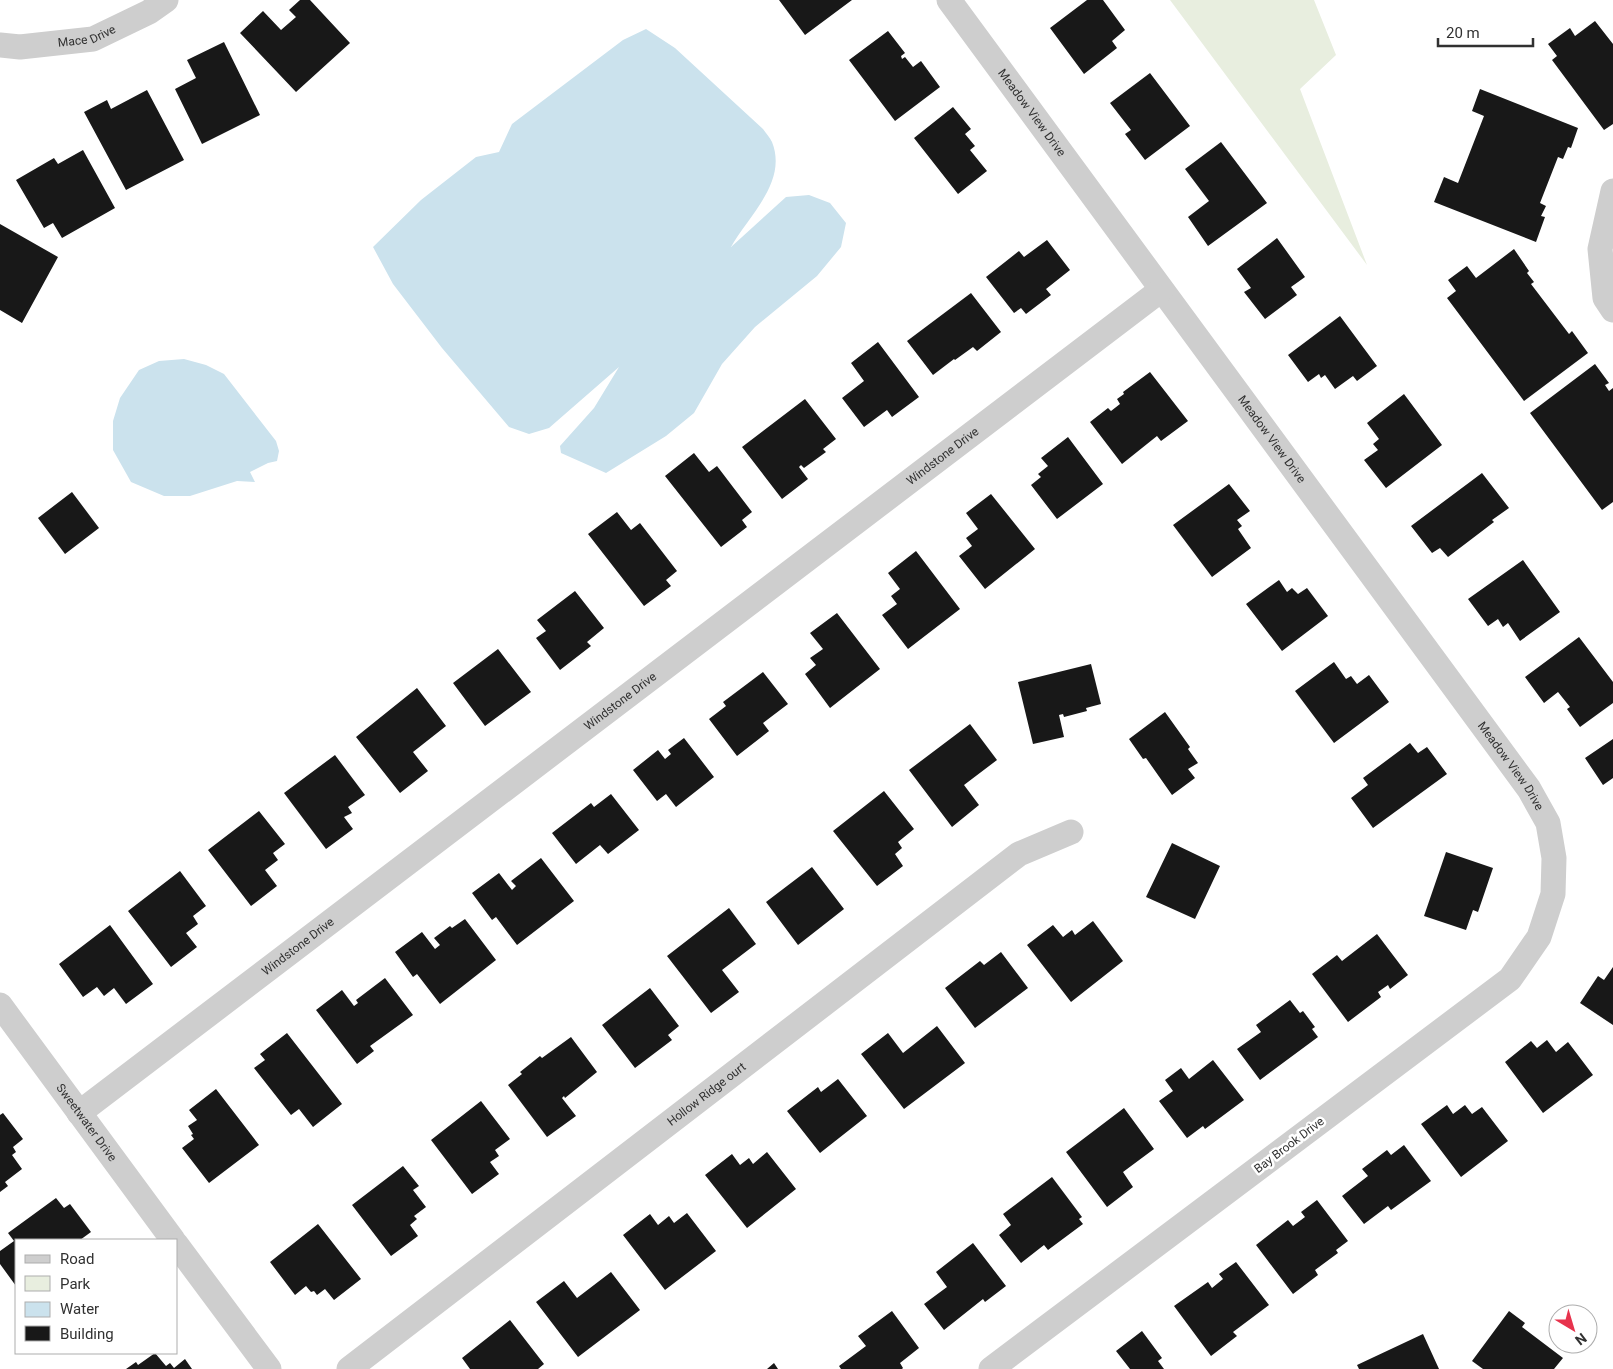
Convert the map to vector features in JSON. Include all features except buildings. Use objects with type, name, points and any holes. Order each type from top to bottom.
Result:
[{"type":"street","name":"Mace Drive","points":[[0,45],[20,47],[93,39],[149,12],[166,0]]},
{"type":"street","name":"Meadow View Drive","points":[[949,0],[1529,789],[1548,822],[1554,858],[1553,894]]},
{"type":"street","points":[[1613,191],[1600,249],[1605,298],[1613,310]]},
{"type":"street","name":"Windstone Drive","points":[[79,1113],[1162,290]]},
{"type":"street","name":"Hollow Ridge ourt","points":[[349,1369],[1019,854],[1071,832]]},
{"type":"street","name":"Bay Brook Drive","points":[[991,1369],[1510,979],[1538,937],[1553,894]]},
{"type":"street","name":"Sweetwater Drive","points":[[0,1005],[173,1239]]},
{"type":"street","points":[[178,1247],[269,1369]]},
{"type":"green space","points":[[1170,0],[1314,0],[1336,55],[1300,89],[1367,265]]},
{"type":"water","points":[[646,29],[675,48],[763,129],[772,142],[776,157],[771,185],[731,247],[786,197],[809,195],[830,203],[846,223],[841,247],[817,276],[755,327],[722,364],[694,413],[666,436],[606,473],[561,453],[560,446],[594,408],[619,367],[549,428],[529,434],[509,427],[442,348],[393,284],[373,247],[421,200],[476,157],[499,152],[512,124],[623,40]]},
{"type":"water","points":[[184,359],[206,365],[224,374],[276,441],[279,451],[277,461],[268,463],[250,472],[255,482],[237,481],[190,496],[164,496],[131,482],[113,450],[113,421],[120,398],[139,370],[159,361]]}]
